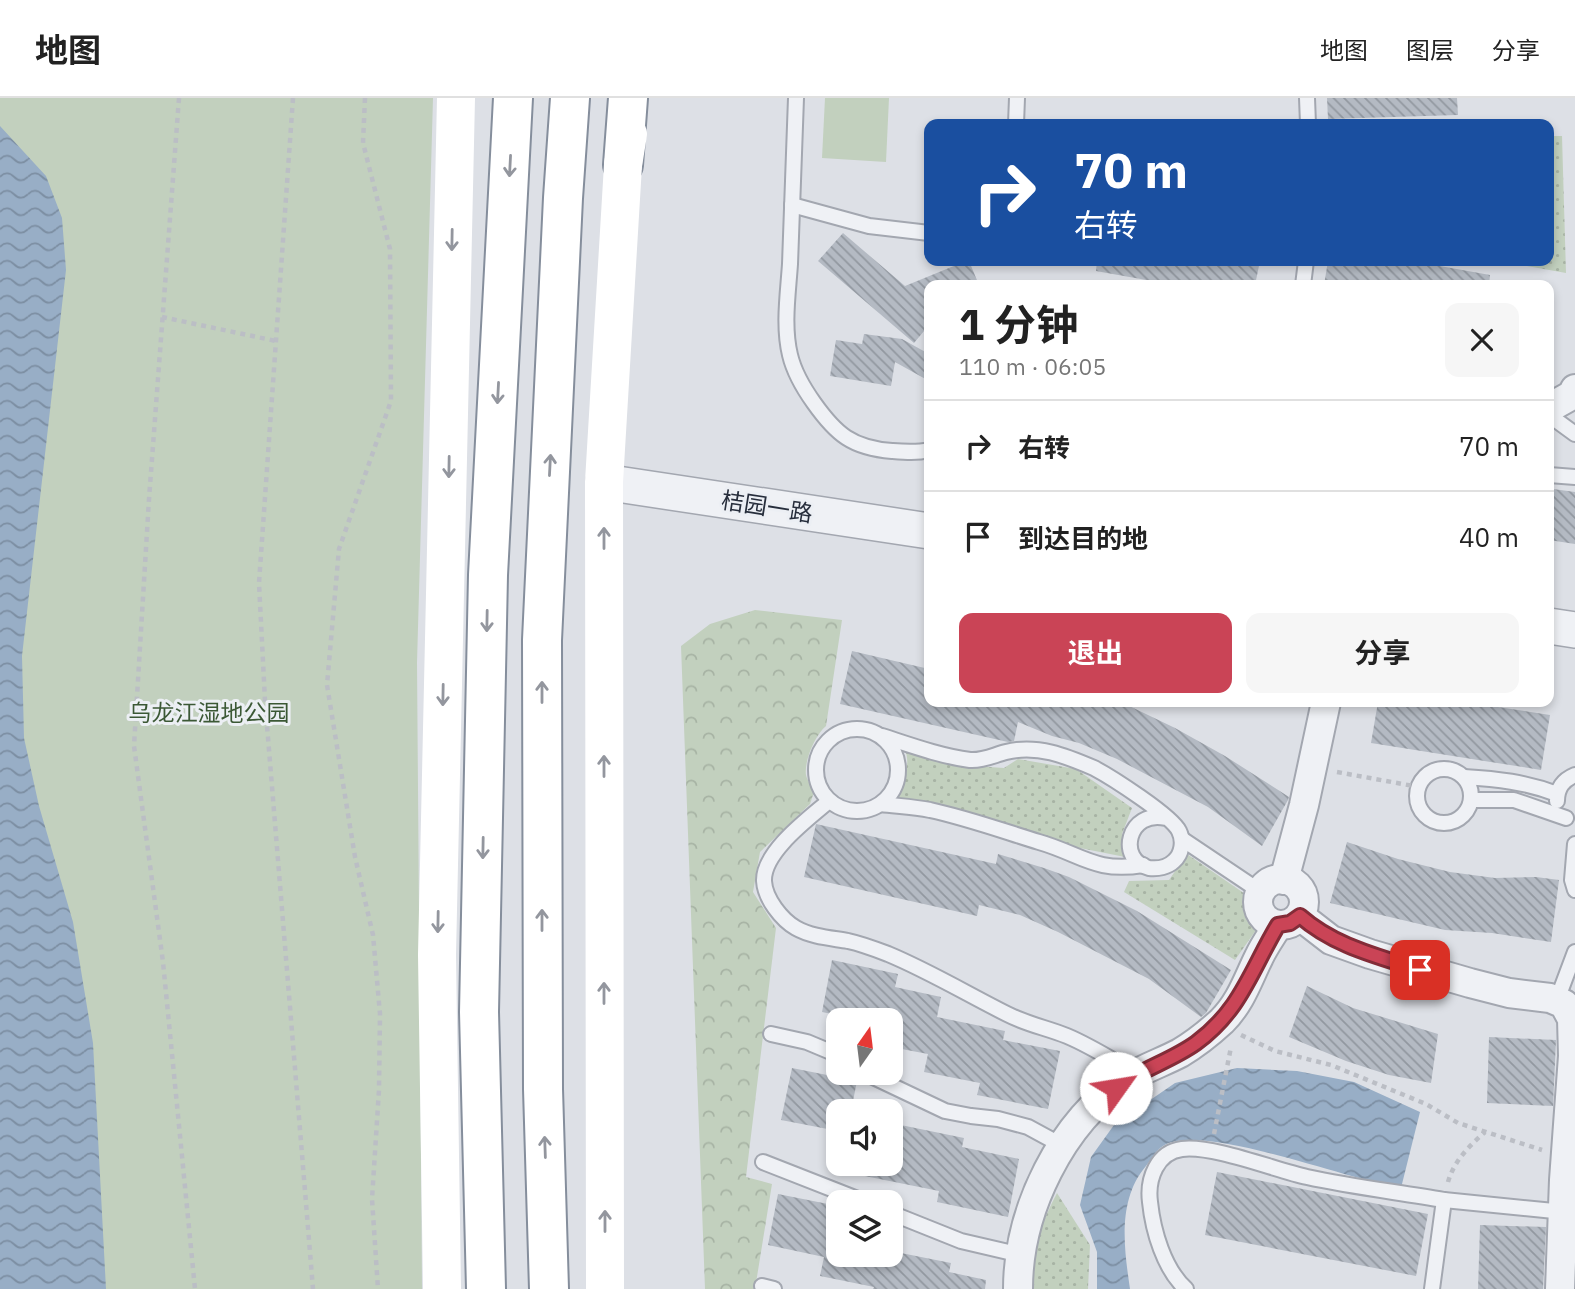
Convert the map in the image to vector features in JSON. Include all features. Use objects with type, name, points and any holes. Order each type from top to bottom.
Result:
[{"type":"main road","points":[[442,1289],[437,955],[456,98]]},
{"type":"main road","points":[[486,1289],[480,1012],[488,575],[513,98]]},
{"type":"main road","points":[[605,1289],[604,482],[628,98]]},
{"type":"main road","points":[[623,165],[634,98]]},
{"type":"main road","points":[[549,1289],[543,1089],[542,640],[570,107]]},
{"type":"street","points":[[1554,405],[1572,395],[1575,389]]},
{"type":"street","name":"桔园一路","points":[[604,482],[924,530]]},
{"type":"street","points":[[1554,627],[1575,630]]},
{"type":"street","points":[[1325,707],[1312,768],[1272,886],[1259,906],[1261,913],[1266,919],[1289,920],[1315,929],[1331,940],[1370,954],[1470,983],[1509,993],[1557,1000],[1564,1004],[1572,1019],[1574,1056],[1570,1167],[1564,1212],[1560,1289]]},
{"type":"street","points":[[1018,1289],[1021,1255],[1030,1216],[1063,1146],[1105,1096],[1137,1074],[1226,1028],[1259,956],[1304,901],[1298,887],[1272,886]]},
{"type":"lane","points":[[796,98],[788,335],[790,355],[809,397],[830,425],[844,438],[860,446],[878,450],[906,453],[924,451]]},
{"type":"lane","points":[[1016,119],[1017,98]]},
{"type":"lane","points":[[1307,98],[1308,119]]},
{"type":"lane","points":[[792,205],[869,226],[924,232]]},
{"type":"lane","points":[[1554,419],[1575,434]]},
{"type":"lane","points":[[1554,475],[1575,477]]},
{"type":"lane","points":[[881,804],[928,810],[981,824],[1044,843],[1093,864],[1159,868],[1174,862],[1182,847],[1182,839],[1174,823],[1119,783],[1095,769],[1054,752],[1022,749],[988,759],[971,760],[869,730],[855,729],[836,735],[821,750],[816,763],[816,776],[829,801],[841,808],[868,810],[891,795],[897,784],[899,771],[897,758],[882,736]]},
{"type":"lane","points":[[1464,777],[1471,792],[1471,800],[1463,816],[1455,821],[1437,822],[1423,813],[1417,796],[1419,787],[1423,779],[1438,770],[1456,772],[1464,777],[1510,780],[1557,794]]},
{"type":"lane","points":[[1571,820],[1559,807],[1557,794],[1564,782],[1575,772]]},
{"type":"lane","points":[[1471,800],[1514,800],[1571,820]]},
{"type":"lane","points":[[829,801],[783,844],[770,859],[765,872],[764,884],[768,895],[784,919],[809,934],[873,948],[895,957],[1010,1016],[1067,1036],[1137,1074]]},
{"type":"lane","points":[[1143,865],[1136,859],[1129,843],[1135,827],[1149,817],[1166,818]]},
{"type":"lane","points":[[1182,839],[1272,886]]},
{"type":"lane","points":[[1575,844],[1572,880],[1575,890]]},
{"type":"lane","points":[[1557,1000],[1575,952]]},
{"type":"lane","points":[[771,1034],[807,1042],[826,1050]]},
{"type":"lane","points":[[889,1085],[945,1111],[998,1119],[1028,1127],[1063,1146]]},
{"type":"lane","points":[[1186,1289],[1166,1263],[1152,1220],[1149,1199],[1151,1180],[1157,1165],[1167,1154],[1183,1149],[1211,1152],[1307,1177],[1444,1200],[1564,1212]]},
{"type":"lane","points":[[763,1162],[834,1190]]},
{"type":"lane","points":[[1432,1289],[1444,1200]]},
{"type":"lane","points":[[903,1218],[961,1241],[1021,1255]]},
{"type":"path","points":[[179,98],[134,746],[163,962],[195,1289]]},
{"type":"path","points":[[293,98],[259,583],[265,701],[313,1289]]},
{"type":"path","points":[[365,98],[363,143],[390,250],[391,401],[339,549],[327,685],[355,857],[373,935],[380,1014],[379,1090],[372,1199],[378,1289]]},
{"type":"path","points":[[162,317],[276,341]]},
{"type":"path","points":[[1312,768],[1419,787]]},
{"type":"path","points":[[1211,1152],[1226,1028],[1275,1051],[1331,1065],[1426,1104],[1458,1123],[1541,1150],[1570,1167]]},
{"type":"path","points":[[1444,1200],[1451,1172],[1467,1147],[1485,1132]]},
{"type":"green space","name":"乌龙江湿地公园","points":[[0,98],[433,98],[417,663],[422,1289],[83,1289],[0,657]]},
{"type":"green space","points":[[825,98],[889,98],[886,162],[822,158]]},
{"type":"green space","points":[[1554,136],[1562,136],[1566,273],[1526,266],[1554,266]]},
{"type":"green space","points":[[755,610],[842,620],[826,726],[814,742],[807,763],[806,775],[814,792],[810,804],[760,852],[753,892],[776,928],[746,1177],[772,1184],[755,1289],[705,1289],[681,646],[710,624]]},
{"type":"green space","points":[[905,749],[959,765],[1004,768],[1018,759],[1076,769],[1132,808],[1122,834],[1125,857],[1065,845],[1013,825],[944,805],[895,797],[906,774]]},
{"type":"green space","points":[[1187,854],[1251,898],[1251,913],[1261,923],[1235,960],[1124,892],[1129,881],[1169,880]]},
{"type":"green space","points":[[1057,1193],[1090,1245],[1088,1289],[1031,1289],[1038,1239]]},
{"type":"water","points":[[0,126],[46,176],[62,218],[66,270],[22,656],[24,738],[39,806],[73,922],[93,1043],[106,1289],[0,1289]]},
{"type":"water","points":[[1237,1068],[1297,1071],[1354,1082],[1420,1112],[1401,1188],[1241,1146],[1182,1140],[1163,1146],[1137,1179],[1130,1194],[1125,1241],[1130,1289],[1097,1289],[1097,1252],[1080,1205],[1091,1157],[1114,1125],[1175,1083]]},
{"type":"building","points":[[1327,98],[1457,98],[1458,115],[1328,119]]},
{"type":"building","points":[[843,233],[905,286],[954,266],[971,266],[977,280],[924,280],[924,331],[914,343],[818,261]]},
{"type":"building","points":[[1096,266],[1259,266],[1256,280],[1146,280],[1096,271]]},
{"type":"building","points":[[1327,266],[1440,266],[1490,275],[1490,280],[1325,280]]},
{"type":"building","points":[[864,334],[902,339],[924,351],[924,378],[895,362],[891,386],[830,376],[836,340],[862,344]]},
{"type":"building","points":[[1554,489],[1575,492],[1575,544],[1554,541]]},
{"type":"building","points":[[852,651],[924,668],[924,707],[1131,707],[1225,756],[1289,797],[1262,846],[1208,807],[1117,759],[1018,722],[1014,741],[1008,742],[840,704]]},
{"type":"building","points":[[1377,707],[1498,707],[1550,715],[1541,770],[1371,743]]},
{"type":"building","points":[[816,824],[996,864],[998,854],[1044,868],[1069,877],[1137,911],[1231,970],[1201,1017],[1149,979],[1020,915],[979,905],[977,916],[804,877]]},
{"type":"building","points":[[1347,842],[1450,872],[1495,878],[1536,877],[1559,880],[1551,942],[1492,933],[1445,930],[1330,903]]},
{"type":"building","points":[[832,960],[898,974],[895,987],[941,997],[937,1017],[1005,1031],[1003,1040],[1060,1051],[1048,1109],[977,1095],[980,1083],[924,1072],[928,1054],[903,1049],[903,1008],[826,1008],[826,1013],[822,1012]]},
{"type":"building","points":[[1307,986],[1353,1008],[1438,1034],[1431,1083],[1389,1075],[1346,1061],[1289,1037]]},
{"type":"building","points":[[1489,1037],[1556,1040],[1553,1106],[1487,1103]]},
{"type":"building","points":[[792,1068],[826,1075],[826,1085],[856,1085],[853,1099],[826,1099],[826,1129],[781,1120]]},
{"type":"building","points":[[903,1125],[964,1138],[962,1147],[1019,1159],[1008,1217],[937,1202],[939,1191],[865,1176],[903,1176]]},
{"type":"building","points":[[1217,1172],[1428,1214],[1416,1276],[1205,1235]]},
{"type":"building","points":[[778,1194],[826,1204],[826,1267],[903,1267],[903,1253],[951,1263],[949,1272],[986,1280],[985,1289],[873,1289],[874,1287],[820,1276],[824,1257],[768,1245]]},
{"type":"building","points":[[1480,1225],[1546,1227],[1543,1289],[1478,1289]]},
{"type":"route","points":[[1116,1088],[1127,1079],[1196,1043],[1223,1020],[1244,991],[1259,956],[1278,925],[1290,923],[1300,916],[1331,940],[1420,970]]}]
